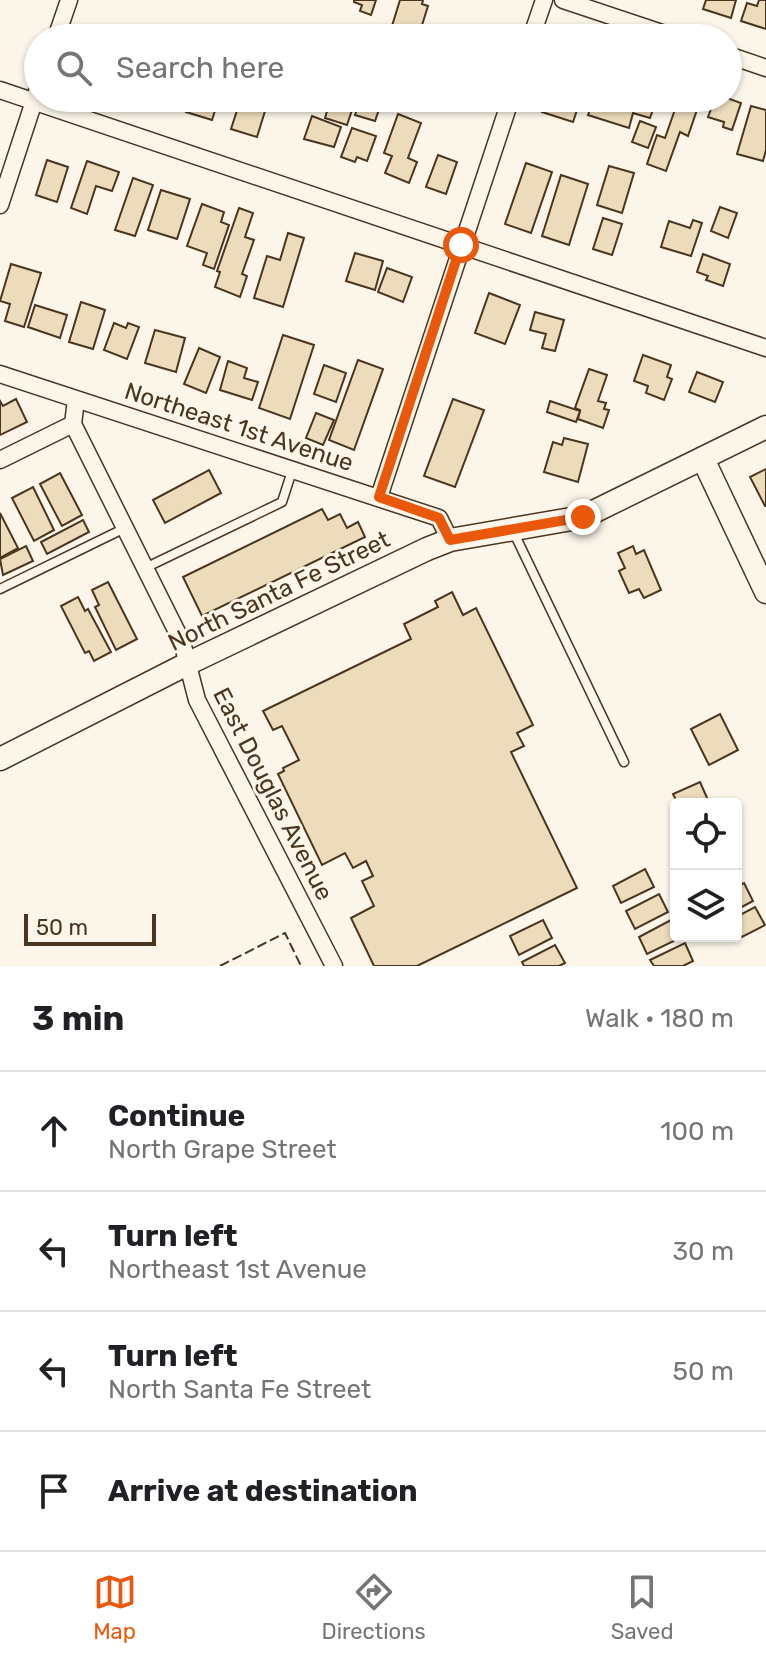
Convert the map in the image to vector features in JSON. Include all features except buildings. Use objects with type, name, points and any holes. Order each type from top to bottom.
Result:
[{"type":"street","points":[[61,24],[69,0]]},
{"type":"street","points":[[536,24],[544,0]]},
{"type":"street","points":[[563,0],[635,24]]},
{"type":"street","points":[[742,60],[766,68]]},
{"type":"street","points":[[0,90],[24,93]]},
{"type":"street","points":[[0,205],[30,112]]},
{"type":"street","points":[[84,112],[461,245],[766,348]]},
{"type":"street","points":[[379,497],[506,112]]},
{"type":"street","name":"Northeast 1st Avenue","points":[[0,374],[439,518],[450,540]]},
{"type":"street","points":[[0,460],[73,424],[76,400]]},
{"type":"street","name":"East Douglas Avenue","points":[[73,424],[182,642],[197,700],[334,966]]},
{"type":"street","name":"North Santa Fe Street","points":[[0,759],[393,564],[450,540],[583,517],[766,427]]},
{"type":"street","points":[[703,459],[766,592]]},
{"type":"lane","points":[[145,568],[282,502],[292,470]]},
{"type":"lane","points":[[0,589],[125,528]]},
{"type":"lane","points":[[513,530],[624,762]]},
{"type":"fence","points":[[220,966],[285,933],[301,966]]},
{"type":"route","points":[[461,245],[379,497],[439,518],[450,540],[552,525],[583,517]]}]
